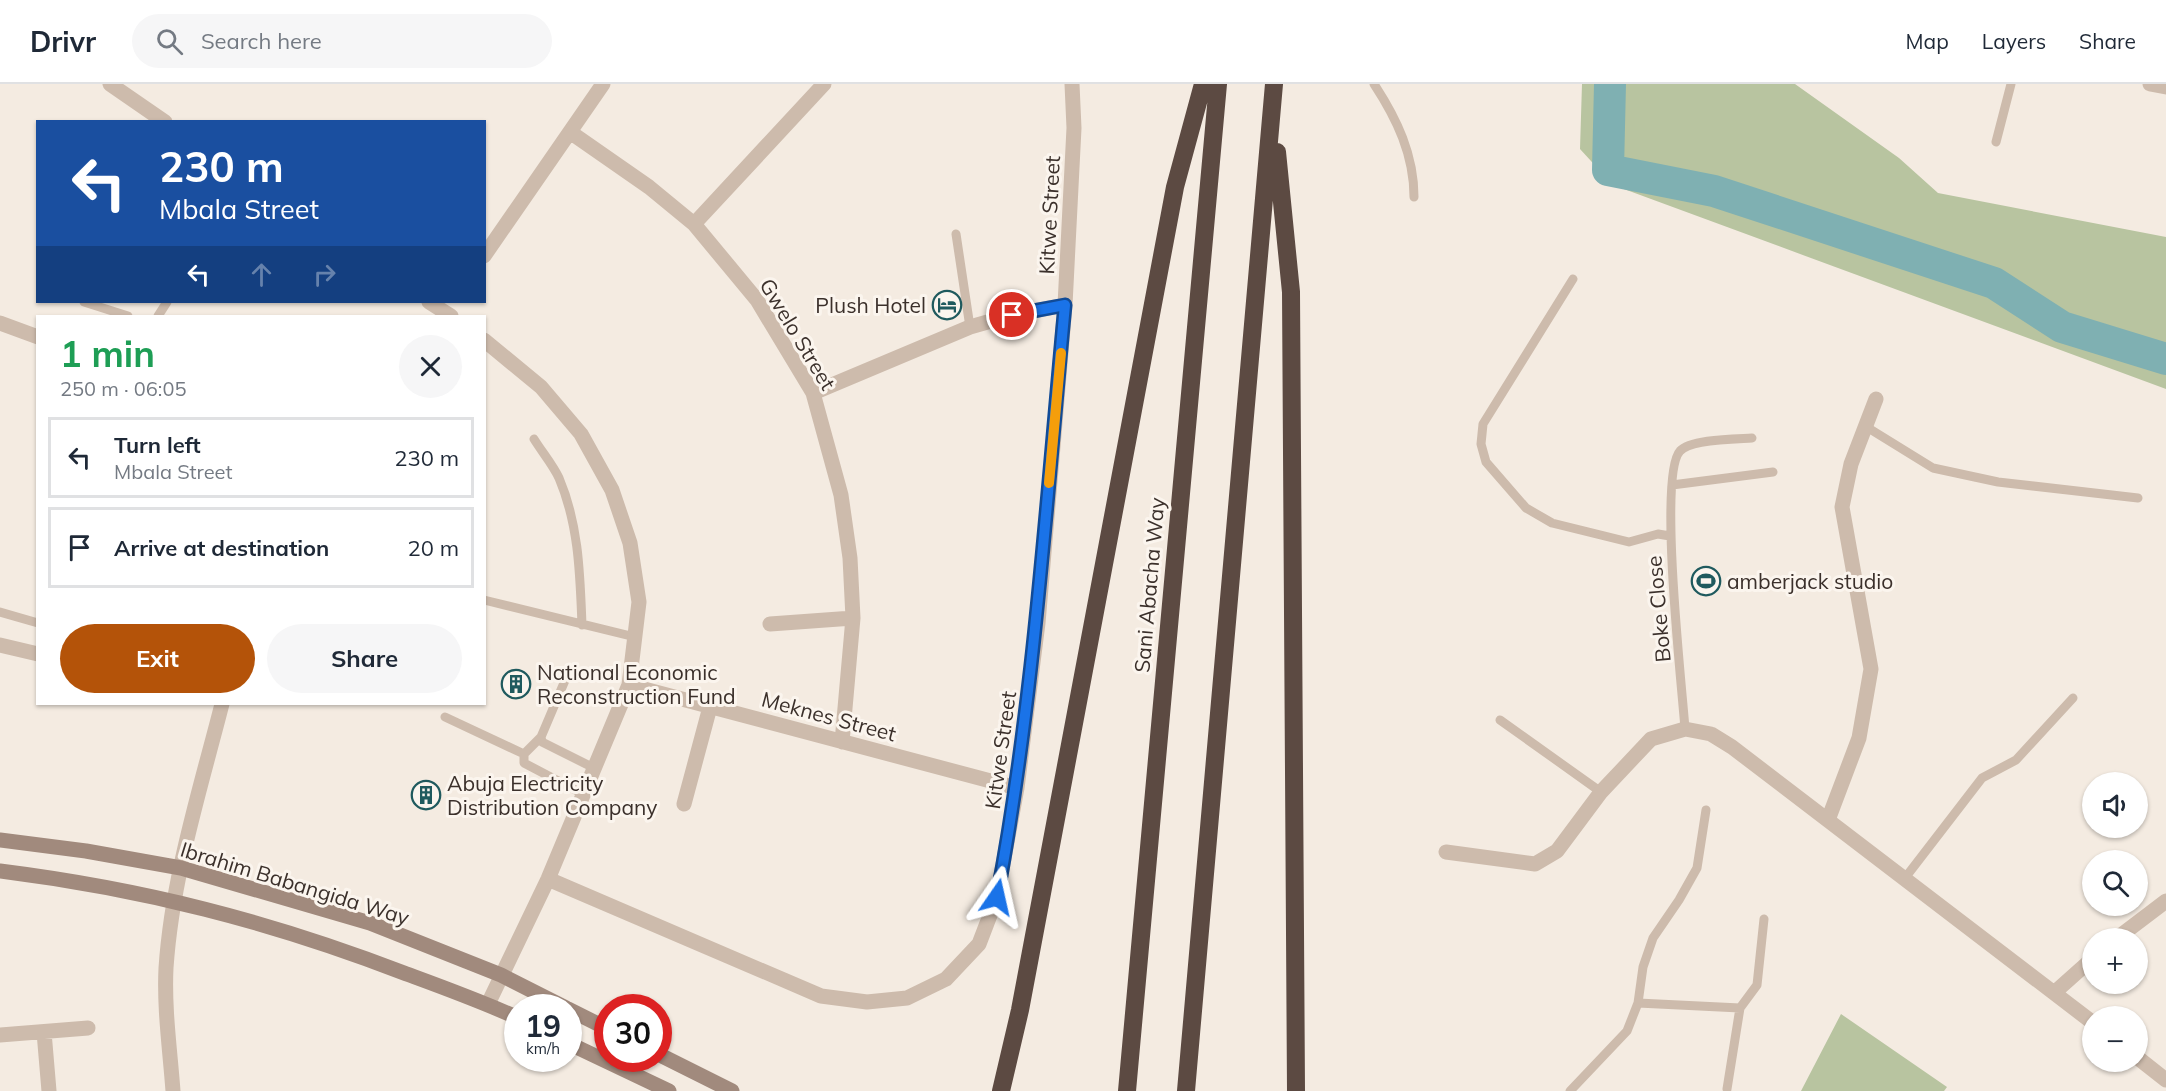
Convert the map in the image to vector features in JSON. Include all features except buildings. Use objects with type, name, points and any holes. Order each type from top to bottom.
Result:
[{"type":"highway","points":[[1001,1091],[1020,1010],[1175,187],[1203,84]]},
{"type":"highway","name":"Sani Abacha Way","points":[[1127,1091],[1218,84]]},
{"type":"highway","points":[[1186,1091],[1274,84]]},
{"type":"highway","points":[[1272,108],[1291,292],[1296,1091]]},
{"type":"main road","name":"Ibrahim Babangida Way","points":[[0,840],[86,851],[180,868],[370,923],[501,975],[538,994]]},
{"type":"main road","points":[[0,871],[83,881],[175,900],[350,952],[504,1011]]},
{"type":"main road","points":[[582,1050],[669,1091]]},
{"type":"main road","points":[[672,1061],[732,1091]]},
{"type":"street","points":[[110,84],[162,120]]},
{"type":"street","points":[[486,253],[603,84]]},
{"type":"street","points":[[694,224],[824,84]]},
{"type":"street","name":"Kitwe Street","points":[[548,879],[821,996],[867,1002],[907,998],[946,979],[979,944],[997,897],[1017,788],[1038,623],[1065,305],[1074,128],[1072,84]]},
{"type":"street","points":[[2150,84],[2166,87]]},
{"type":"street","name":"Gwelo Street","points":[[570,132],[649,187],[694,224],[757,300],[813,393],[841,495],[850,558],[853,618],[842,742]]},
{"type":"street","points":[[432,303],[450,310]]},
{"type":"street","points":[[813,393],[970,327],[1012,315],[1065,305]]},
{"type":"street","points":[[0,323],[36,336]]},
{"type":"street","points":[[486,342],[541,387],[581,434],[612,490],[630,543],[639,602],[629,685],[548,879],[488,1004]]},
{"type":"street","points":[[1828,820],[1859,738],[1872,669],[1842,507],[1851,464],[1876,399]]},
{"type":"street","points":[[770,624],[853,618]]},
{"type":"street","points":[[0,645],[36,654]]},
{"type":"street","name":"Meknes Street","points":[[629,685],[1017,788]]},
{"type":"street","points":[[173,1091],[166,985],[175,900],[180,868],[222,705]]},
{"type":"street","points":[[684,804],[710,707]]},
{"type":"street","points":[[1446,852],[1535,864],[1557,851],[1601,792],[1651,739],[1685,729],[1711,734],[1732,747],[2082,1014]]},
{"type":"street","points":[[2130,928],[2166,901]]},
{"type":"street","points":[[2055,992],[2082,968]]},
{"type":"street","points":[[0,1035],[88,1028]]},
{"type":"street","points":[[44,1032],[49,1091]]},
{"type":"street","points":[[2148,1066],[2166,1080]]},
{"type":"lane","points":[[1374,84],[1394,114],[1406,144],[1414,180],[1414,197]]},
{"type":"lane","points":[[1996,142],[2011,84]]},
{"type":"lane","points":[[956,234],[970,327]]},
{"type":"lane","points":[[1573,279],[1483,424],[1481,444],[1486,462],[1526,508],[1552,523],[1629,542],[1658,534],[1670,536]]},
{"type":"lane","points":[[87,303],[125,315]]},
{"type":"lane","points":[[1865,426],[1933,468],[1998,482],[2138,498]]},
{"type":"lane","name":"Boke Close","points":[[1685,729],[1670,536],[1672,485],[1678,452],[1687,445],[1752,438]]},
{"type":"lane","points":[[534,439],[558,476],[572,514],[580,567],[582,625]]},
{"type":"lane","points":[[1672,485],[1773,472]]},
{"type":"lane","points":[[486,601],[635,637]]},
{"type":"lane","points":[[0,612],[36,622]]},
{"type":"lane","points":[[569,671],[541,738],[524,754],[524,764],[583,794]]},
{"type":"lane","points":[[1905,878],[1982,778],[2016,760],[2073,698]]},
{"type":"lane","points":[[445,717],[524,754]]},
{"type":"lane","points":[[1500,720],[1601,792]]},
{"type":"lane","points":[[541,738],[542,742],[594,768]]},
{"type":"lane","points":[[1570,1091],[1627,1031],[1638,1003],[1643,967],[1653,938],[1697,868],[1706,810]]},
{"type":"lane","points":[[1727,1089],[1740,1008],[1757,985],[1764,919]]},
{"type":"lane","points":[[1638,1003],[1740,1008]]},
{"type":"green space","points":[[1582,84],[1795,84],[1899,158],[1938,193],[2166,237],[2166,389],[1613,185],[1580,149]]},
{"type":"green space","points":[[1841,1014],[1947,1087],[1944,1091],[1801,1091]]},
{"type":"waterway","points":[[1610,84],[1608,170],[1714,191],[1994,283],[2062,327],[2166,359]]},
{"type":"slow traffic","points":[[1049,483],[1061,353]]},
{"type":"place","name":"Plush Hotel","points":[[947,305]]},
{"type":"place","name":"amberjack studio","points":[[1706,581]]},
{"type":"place","name":"National Economic Reconstruction Fund","points":[[516,684]]},
{"type":"place","name":"Abuja Electricity Distribution Company","points":[[426,795]]},
{"type":"route","points":[[997,897],[1017,788],[1038,623],[1065,305],[1012,315]]}]
